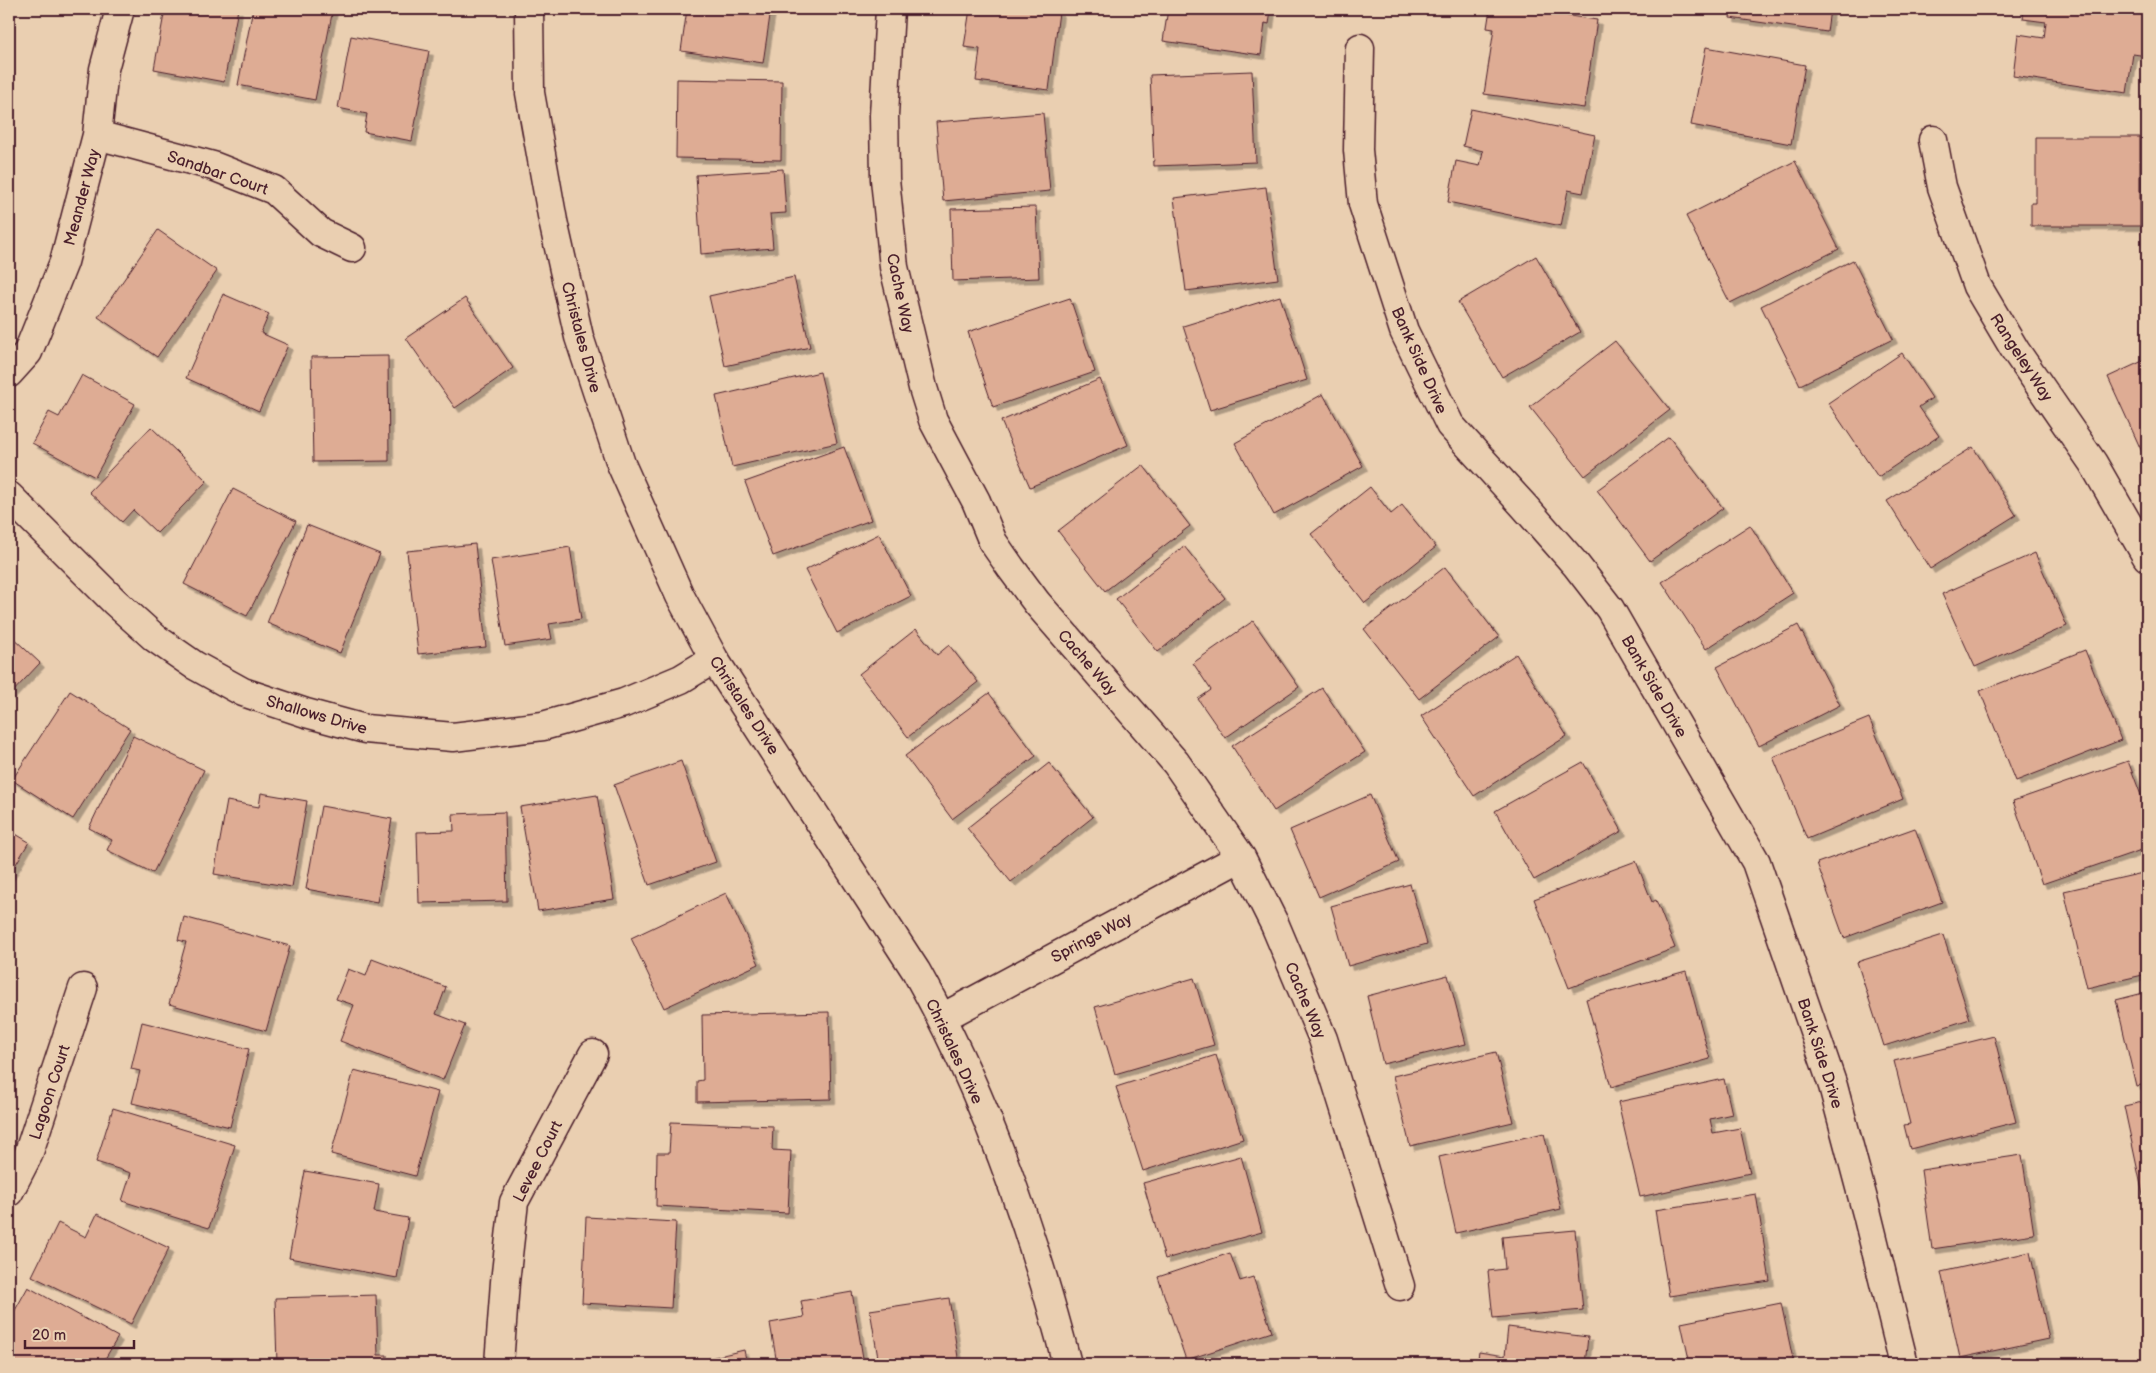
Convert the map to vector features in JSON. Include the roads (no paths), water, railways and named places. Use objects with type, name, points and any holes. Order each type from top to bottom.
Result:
[{"type":"street","name":"Meander Way","points":[[9,373],[28,352],[64,262],[97,135],[104,69],[120,9]]},
{"type":"street","name":"Christales Drive","points":[[529,9],[530,94],[553,221],[580,337],[621,464],[680,596],[714,659],[916,971],[942,1018],[999,1148],[1027,1228],[1067,1364]]},
{"type":"street","name":"Cache Way","points":[[890,9],[884,106],[885,179],[894,268],[923,388],[933,420],[976,500],[993,542],[1010,568],[1037,603],[1176,762],[1241,857],[1275,925],[1322,1039],[1400,1286]]},
{"type":"street","name":"Bank Side Drive","points":[[1360,48],[1358,150],[1363,204],[1404,331],[1450,425],[1576,565],[1610,609],[1756,862],[1833,1086],[1904,1364]]},
{"type":"street","name":"Sandbar Court","points":[[97,135],[213,166],[274,190],[321,233],[352,248]]},
{"type":"street","name":"Rangeley Way","points":[[1933,140],[1942,187],[1977,286],[2015,350],[2093,463],[2147,557]]},
{"type":"street","name":"Shallows Drive","points":[[9,496],[115,602],[155,638],[194,665],[244,692],[306,713],[365,729],[453,738],[543,726],[624,703],[681,679],[714,659]]},
{"type":"street","name":"Springs Way","points":[[942,1018],[1241,857]]},
{"type":"street","name":"Lagoon Court","points":[[9,1192],[28,1155],[83,988]]},
{"type":"street","name":"Levee Court","points":[[499,1364],[505,1282],[514,1202],[592,1054]]}]
